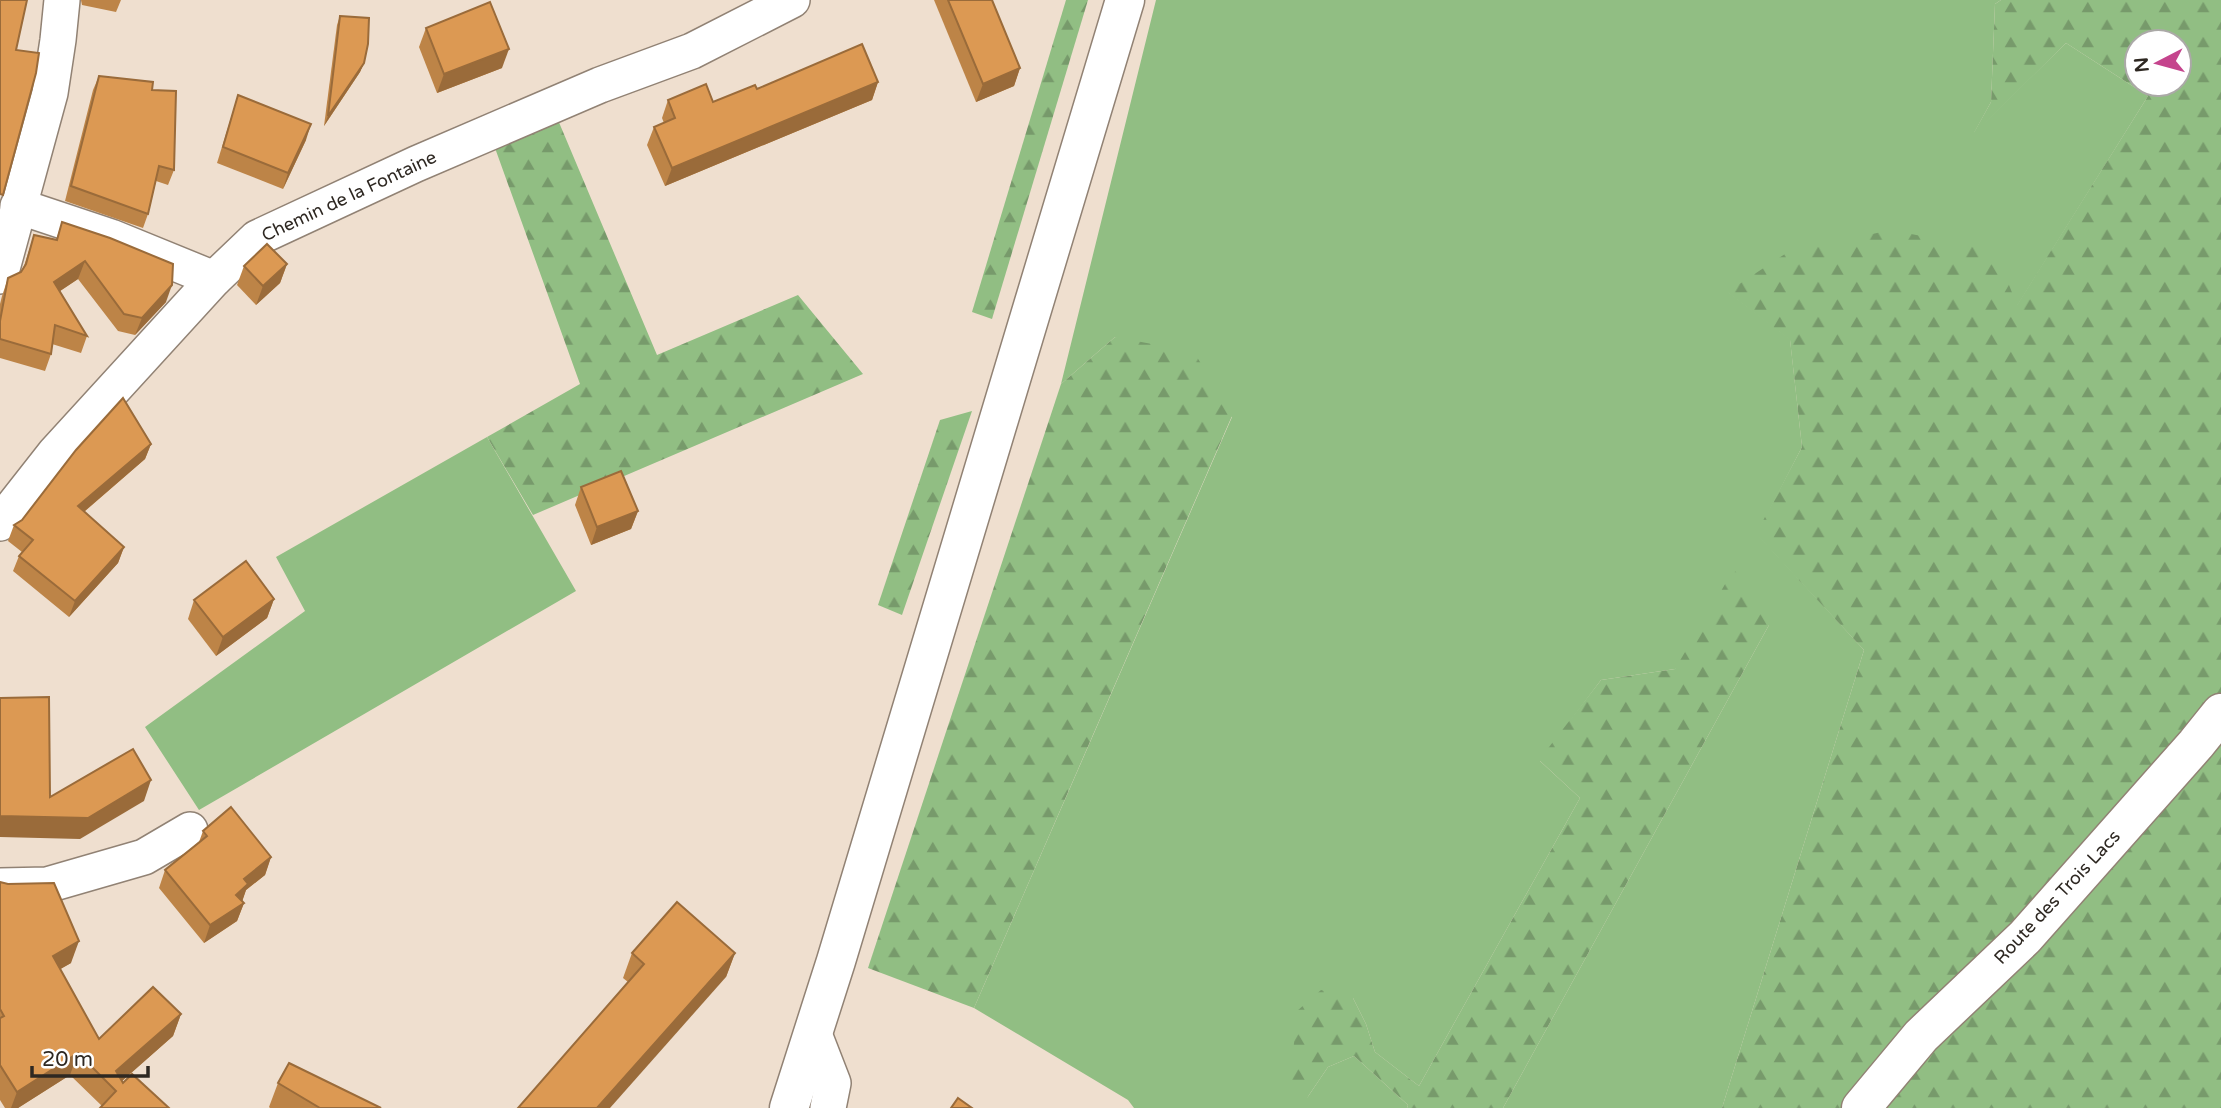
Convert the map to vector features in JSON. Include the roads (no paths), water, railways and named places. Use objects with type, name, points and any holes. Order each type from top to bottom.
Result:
[{"type":"street","points":[[0,276],[50,93],[61,0]]},
{"type":"street","name":"Chemin de la Fontaine","points":[[0,523],[55,453],[214,279],[257,239],[416,164],[600,85],[692,51],[792,0]]},
{"type":"street","points":[[789,1108],[814,1034],[1125,0]]},
{"type":"street","points":[[18,206],[111,237],[214,279]]},
{"type":"street","name":"Route des Trois Lacs","points":[[1861,1108],[1921,1037],[2025,937],[2221,713]]},
{"type":"street","points":[[0,886],[47,885],[144,857],[190,831]]},
{"type":"street","points":[[814,1034],[833,1083],[828,1108]]}]
